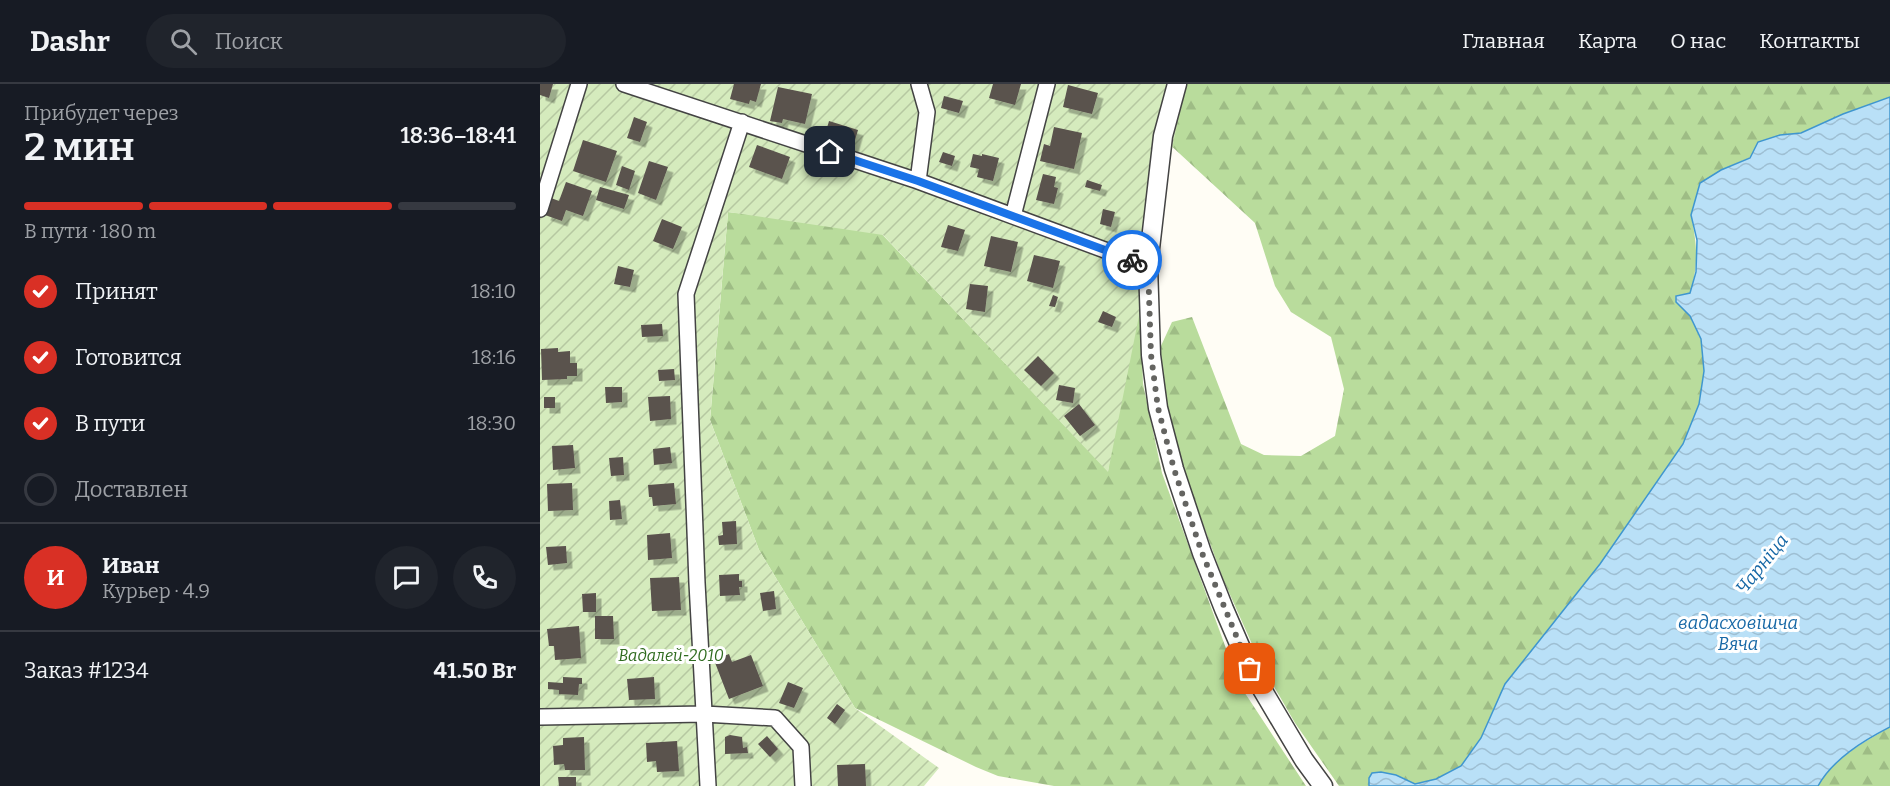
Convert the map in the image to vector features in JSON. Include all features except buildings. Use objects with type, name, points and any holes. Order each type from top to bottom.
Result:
[{"type":"street","points":[[540,209],[579,84]]},
{"type":"street","points":[[624,84],[918,181],[1148,266]]},
{"type":"street","points":[[918,181],[927,112],[919,84]]},
{"type":"street","points":[[1013,216],[1047,84]]},
{"type":"street","points":[[1177,84],[1162,136],[1148,266],[1151,355],[1158,408],[1181,490],[1202,553],[1250,669],[1304,760],[1323,786]]},
{"type":"street","points":[[708,786],[686,294],[742,122]]},
{"type":"street","points":[[540,717],[704,714],[775,718],[801,747],[803,786]]},
{"type":"green space","name":"Вадалей-2010","points":[[540,84],[1185,84],[1108,472],[883,235],[728,212],[710,420],[759,550],[855,708],[939,768],[924,786],[540,786]]},
{"type":"green space","points":[[1166,84],[1141,323],[1143,384],[1162,473],[1239,684],[1306,786],[1054,786],[998,776],[855,708],[759,550],[710,420],[728,212],[876,228],[1108,471]]},
{"type":"green space","points":[[1184,84],[1890,84],[1890,97],[1843,114],[1801,133],[1780,135],[1751,157],[1721,170],[1691,215],[1696,245],[1695,273],[1690,293],[1676,296],[1676,302],[1690,316],[1701,339],[1704,371],[1699,404],[1683,444],[1600,564],[1505,684],[1481,738],[1461,766],[1436,779],[1415,784],[1396,775],[1369,778],[1369,786],[1339,786],[1295,723],[1260,662],[1223,579],[1183,469],[1165,397],[1160,348],[1172,322],[1192,317],[1241,444],[1264,455],[1301,456],[1335,436],[1344,389],[1331,337],[1291,312],[1275,286],[1255,223],[1167,142]]},
{"type":"green space","points":[[1890,727],[1890,786],[1818,786],[1840,759]]},
{"type":"water","name":"вадасховішча Вяча","points":[[1890,97],[1890,727],[1840,759],[1818,786],[1369,786],[1372,773],[1396,775],[1415,784],[1436,779],[1461,766],[1481,738],[1505,684],[1600,564],[1683,444],[1699,404],[1704,371],[1701,339],[1690,316],[1676,302],[1676,296],[1690,293],[1696,272],[1697,240],[1691,215],[1700,183],[1721,170],[1750,158],[1758,142],[1780,135],[1801,133],[1843,114]]},
{"type":"way so far","points":[[1132,260],[1148,266],[1151,355],[1158,408],[1174,469],[1202,553],[1250,669]]},
{"type":"route","points":[[830,152],[918,181],[1132,260]]},
{"type":"water label","name":"Чарніца","points":[[1762,564]]}]
